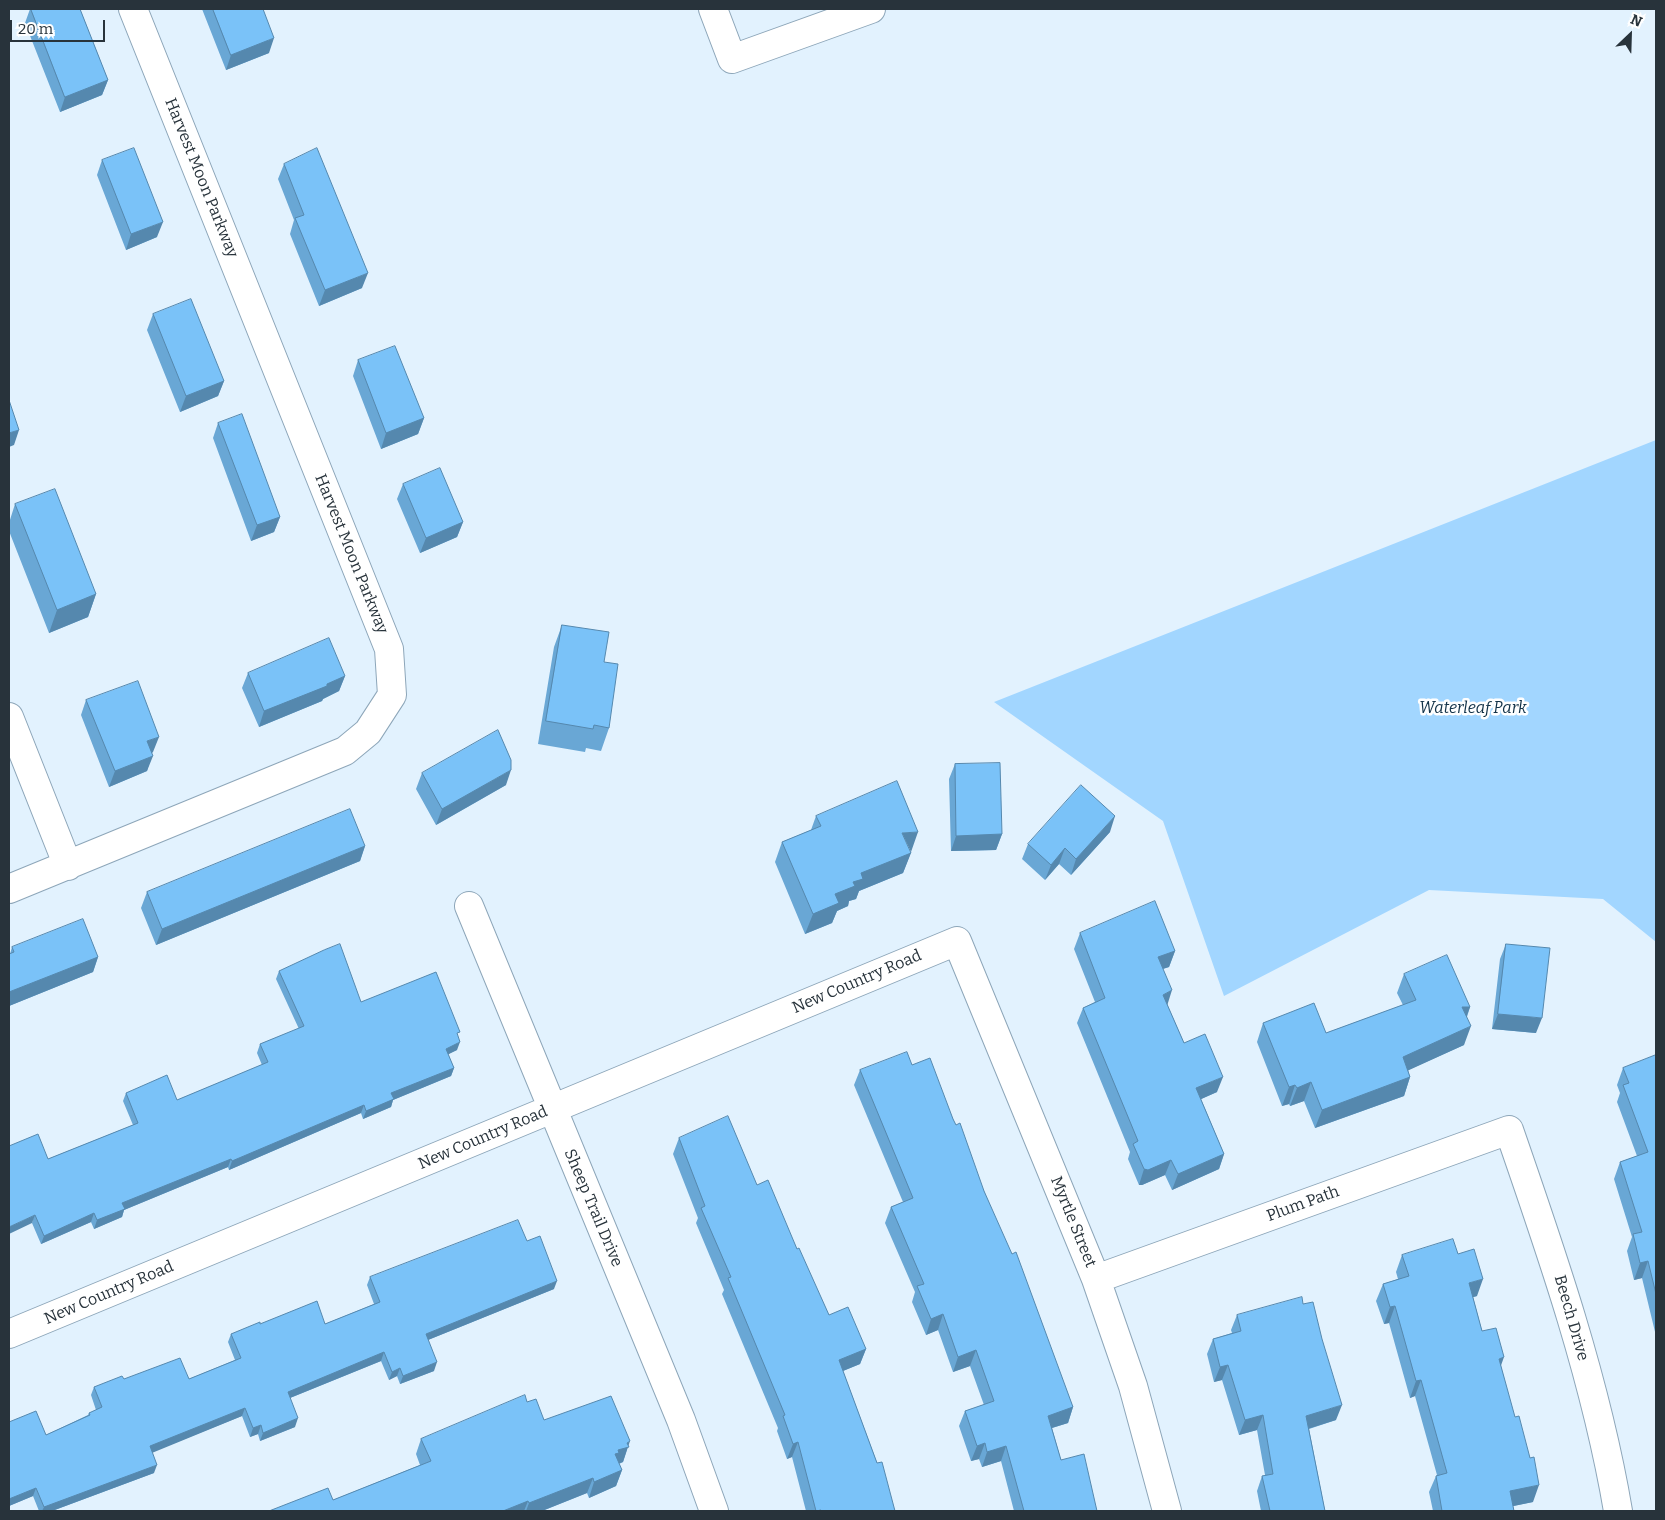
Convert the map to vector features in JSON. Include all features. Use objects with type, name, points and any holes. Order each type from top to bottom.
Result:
[{"type":"street","name":"Harvest Moon Parkway","points":[[9,889],[346,752],[368,732],[392,695],[389,648],[133,9]]},
{"type":"street","points":[[713,9],[732,59],[871,9]]},
{"type":"street","points":[[9,717],[68,866]]},
{"type":"street","name":"Sheep Trail Drive","points":[[469,906],[681,1420],[714,1511]]},
{"type":"street","name":"New Country Road","points":[[9,1334],[957,940]]},
{"type":"street","name":"Myrtle Street","points":[[957,940],[1096,1278],[1133,1386],[1167,1511]]},
{"type":"street","name":"Plum Path","points":[[1096,1278],[1509,1130]]},
{"type":"street","name":"Beech Drive","points":[[1509,1130],[1552,1254],[1586,1370],[1618,1511]]},
{"type":"green space","name":"Waterleaf Park","points":[[1656,440],[1656,942],[1603,899],[1429,890],[1224,996],[1163,821],[994,702]]},
{"type":"building","points":[[31,9],[80,9],[108,80],[65,97]]},
{"type":"building","points":[[213,9],[263,9],[274,38],[231,55]]},
{"type":"building","points":[[134,148],[163,222],[131,234],[102,160]]},
{"type":"building","points":[[317,148],[368,273],[325,290],[295,218],[304,215],[284,164]]},
{"type":"building","points":[[191,299],[224,381],[186,396],[153,314]]},
{"type":"building","points":[[395,346],[424,418],[386,433],[358,360]]},
{"type":"building","points":[[9,400],[19,430],[9,433]]},
{"type":"building","points":[[242,414],[280,517],[257,525],[218,423]]},
{"type":"building","points":[[440,468],[463,522],[426,538],[403,484]]},
{"type":"building","points":[[55,489],[96,594],[57,610],[15,504]]},
{"type":"building","points":[[562,625],[609,632],[604,662],[618,664],[609,728],[594,725],[593,729],[546,721]]},
{"type":"building","points":[[329,638],[345,676],[327,684],[327,686],[264,711],[248,673]]},
{"type":"building","points":[[138,681],[159,737],[147,741],[153,756],[115,771],[86,700]]},
{"type":"building","points":[[498,730],[511,760],[511,770],[442,809],[422,773]]},
{"type":"building","points":[[1000,763],[1002,834],[956,836],[955,764]]},
{"type":"building","points":[[897,781],[918,832],[902,833],[911,853],[861,873],[863,879],[853,882],[855,886],[835,894],[839,903],[813,914],[782,842],[821,826],[816,816]]},
{"type":"building","points":[[1081,785],[1115,816],[1076,859],[1065,848],[1051,865],[1028,844]]},
{"type":"building","points":[[350,809],[365,846],[162,929],[147,892]]},
{"type":"building","points":[[1155,901],[1175,951],[1158,957],[1172,990],[1163,995],[1184,1043],[1205,1034],[1223,1077],[1196,1088],[1224,1154],[1178,1174],[1171,1160],[1148,1170],[1144,1169],[1133,1144],[1138,1141],[1083,1008],[1105,998],[1080,933]]},
{"type":"building","points":[[83,919],[98,957],[9,992],[9,954],[14,952],[12,947]]},
{"type":"building","points":[[340,944],[361,1002],[436,972],[460,1032],[457,1033],[460,1042],[446,1049],[454,1068],[391,1093],[394,1099],[366,1111],[364,1105],[232,1161],[231,1159],[122,1203],[125,1209],[97,1220],[94,1213],[44,1236],[35,1215],[9,1227],[9,1146],[38,1134],[48,1159],[138,1123],[126,1093],[167,1075],[177,1100],[268,1062],[260,1044],[304,1026],[279,971]]},
{"type":"building","points":[[1506,944],[1550,948],[1542,1018],[1498,1014]]},
{"type":"building","points":[[1447,955],[1470,1007],[1462,1007],[1471,1026],[1403,1057],[1410,1077],[1322,1110],[1311,1082],[1297,1088],[1295,1085],[1289,1087],[1263,1023],[1314,1003],[1326,1033],[1416,1000],[1404,974]]},
{"type":"building","points":[[907,1052],[912,1065],[930,1058],[953,1119],[956,1125],[960,1123],[984,1191],[1012,1254],[1016,1252],[1073,1407],[1048,1416],[1061,1460],[1084,1454],[1097,1511],[1024,1511],[1006,1446],[987,1452],[985,1443],[977,1446],[965,1411],[994,1401],[976,1350],[958,1357],[943,1314],[931,1319],[917,1286],[924,1284],[891,1207],[913,1198],[860,1070]]},
{"type":"building","points":[[1656,1055],[1656,1294],[1648,1261],[1640,1263],[1633,1234],[1642,1232],[1620,1162],[1648,1152],[1623,1085],[1629,1083],[1623,1068]]},
{"type":"building","points":[[728,1116],[757,1185],[768,1180],[797,1249],[799,1248],[829,1315],[848,1307],[866,1349],[839,1360],[877,1463],[882,1462],[895,1511],[816,1511],[798,1442],[793,1444],[783,1416],[785,1415],[728,1278],[731,1277],[701,1208],[705,1206],[679,1138]]},
{"type":"building","points":[[518,1220],[527,1241],[540,1236],[557,1281],[426,1334],[437,1362],[403,1376],[400,1368],[392,1372],[384,1352],[288,1392],[298,1418],[263,1433],[261,1425],[253,1428],[245,1408],[150,1446],[157,1465],[44,1507],[36,1488],[9,1499],[9,1422],[36,1411],[46,1435],[90,1415],[89,1413],[102,1407],[94,1387],[122,1376],[124,1379],[180,1358],[189,1379],[241,1358],[231,1334],[317,1301],[325,1324],[380,1302],[370,1277]]},
{"type":"building","points":[[1453,1239],[1458,1254],[1474,1249],[1483,1279],[1469,1283],[1482,1331],[1496,1328],[1504,1357],[1499,1359],[1515,1417],[1519,1416],[1530,1458],[1534,1457],[1539,1485],[1510,1491],[1514,1511],[1442,1511],[1436,1476],[1447,1473],[1421,1380],[1416,1381],[1395,1306],[1390,1307],[1383,1284],[1409,1276],[1402,1255]]},
{"type":"building","points":[[1302,1297],[1303,1304],[1313,1302],[1342,1405],[1306,1416],[1325,1511],[1270,1511],[1262,1476],[1273,1474],[1263,1415],[1245,1420],[1228,1365],[1220,1367],[1213,1339],[1241,1331],[1237,1315]]},
{"type":"building","points":[[525,1395],[527,1402],[536,1399],[544,1420],[611,1396],[630,1441],[627,1443],[629,1447],[618,1450],[619,1453],[615,1454],[622,1470],[594,1482],[593,1478],[503,1511],[269,1511],[328,1488],[333,1500],[431,1461],[421,1439]]}]
